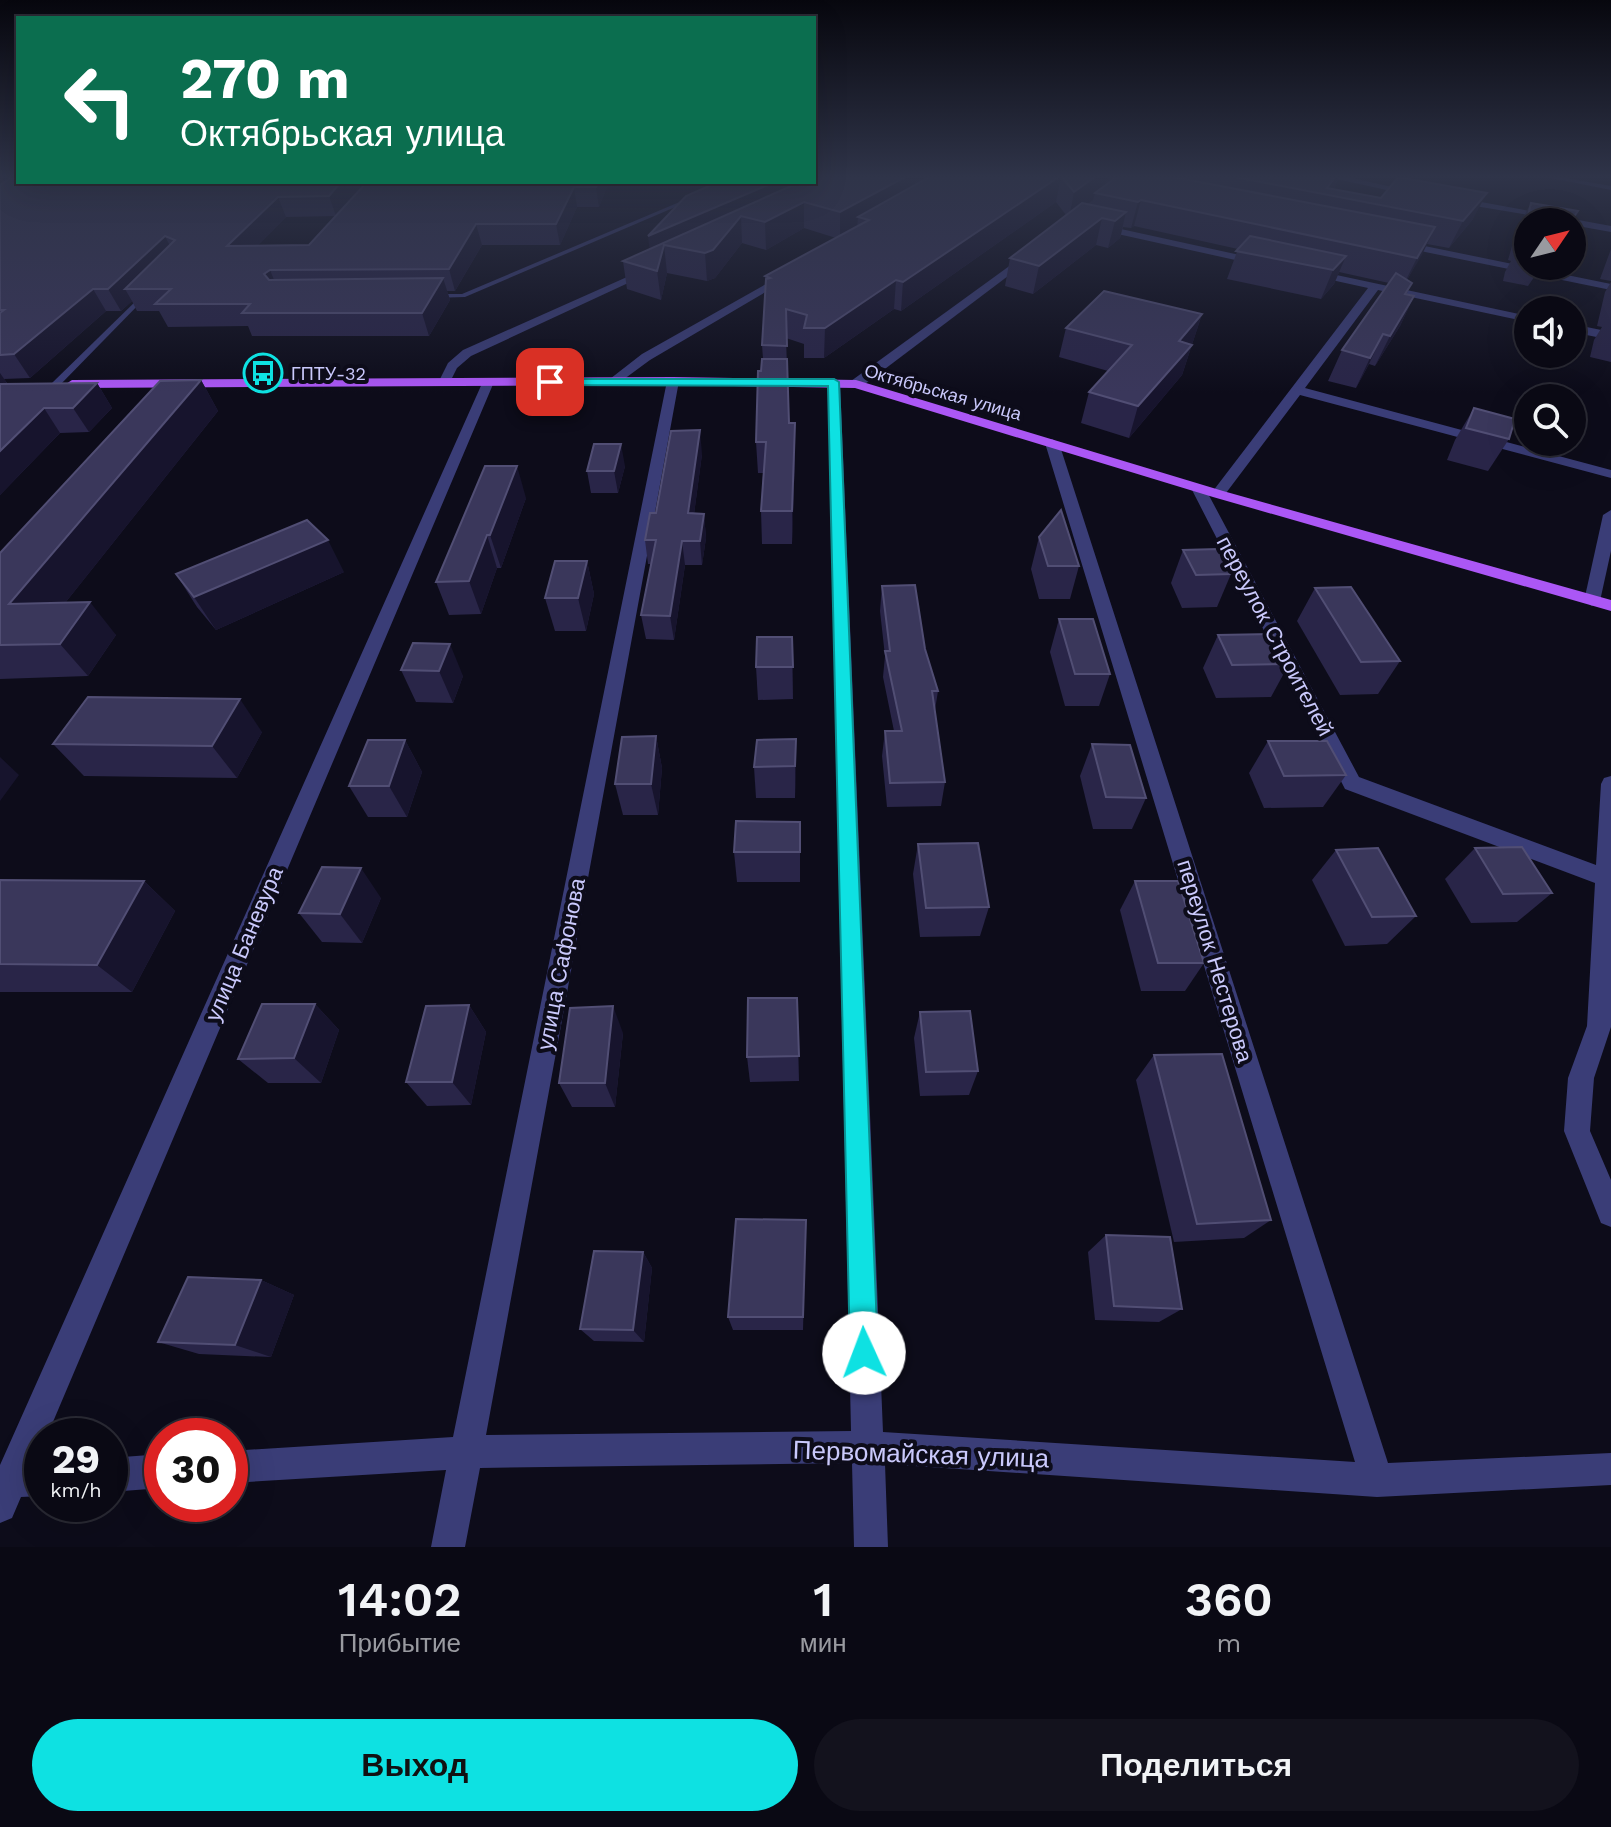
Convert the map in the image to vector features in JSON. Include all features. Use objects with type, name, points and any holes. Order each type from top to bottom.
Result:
[{"type":"main road","name":"Октябрьская улица","points":[[48,385],[159,389],[488,382],[845,383],[1611,606]]},
{"type":"street","points":[[1197,248],[1271,264]]},
{"type":"street","points":[[1417,248],[1611,287]]},
{"type":"street","points":[[871,1547],[845,383],[1038,251]]},
{"type":"street","points":[[444,383],[452,366],[467,353],[654,268]]},
{"type":"street","points":[[612,382],[646,357],[798,271]]},
{"type":"street","points":[[1300,271],[1514,316]]},
{"type":"street","points":[[1218,494],[1375,287]]},
{"type":"street","points":[[1586,331],[1611,336]]},
{"type":"street","name":"улица Сафонова","points":[[448,1547],[673,381]]},
{"type":"street","name":"улица Баневура","points":[[13,1487],[488,382]]},
{"type":"street","points":[[1298,390],[1611,474]]},
{"type":"street","name":"переулок Нестерова","points":[[1052,443],[1377,1480]]},
{"type":"street","name":"переулок Строителей","points":[[1198,488],[1352,783],[1609,879]]},
{"type":"street","points":[[1592,601],[1611,515]]},
{"type":"street","points":[[1611,784],[1609,879],[1599,1026],[1581,1078],[1577,1131],[1611,1213]]},
{"type":"street","name":"Первомайская улица","points":[[248,1466],[467,1452],[867,1447],[1377,1480],[1611,1469]]},
{"type":"lane","points":[[417,296],[463,296],[575,248]]},
{"type":"lane","points":[[48,385],[148,292]]},
{"type":"building","points":[[0,248],[152,248],[108,289],[93,289],[14,354],[0,355],[0,313],[4,310],[0,310]]},
{"type":"building","points":[[167,248],[461,248],[449,269],[270,270],[264,274],[269,280],[443,278],[422,313],[242,313],[250,304],[155,304],[171,289],[125,289]]},
{"type":"building","points":[[652,248],[663,248],[657,271],[623,261]]},
{"type":"building","points":[[680,248],[714,248],[705,253]]},
{"type":"building","points":[[817,248],[953,248],[903,282],[896,280],[825,328],[804,328],[807,315],[786,309],[787,346],[762,345],[766,279],[770,278],[765,276]]},
{"type":"building","points":[[1023,248],[1062,248],[1039,266],[1010,258]]},
{"type":"building","points":[[1239,248],[1309,248],[1346,256],[1333,270],[1236,251]]},
{"type":"building","points":[[1370,248],[1423,248],[1417,258]]},
{"type":"building","points":[[1396,273],[1412,283],[1405,294],[1414,296],[1390,336],[1383,334],[1370,358],[1342,350]]},
{"type":"building","points":[[1104,291],[1202,314],[1179,341],[1192,345],[1138,406],[1089,392],[1132,345],[1066,328]]},
{"type":"building","points":[[762,359],[787,359],[789,423],[795,423],[792,511],[761,511],[766,442],[756,442],[758,371],[761,371]]},
{"type":"building","points":[[201,380],[9,604],[90,602],[60,644],[0,645],[0,553],[160,381]]},
{"type":"building","points":[[97,383],[73,408],[44,408],[0,451],[0,384]]},
{"type":"building","points":[[1474,408],[1514,419],[1509,439],[1466,428]]},
{"type":"building","points":[[700,430],[688,513],[704,514],[700,541],[682,541],[670,616],[641,615],[656,540],[645,540],[650,513],[656,513],[671,431]]},
{"type":"building","points":[[594,444],[621,444],[614,471],[587,471]]},
{"type":"building","points":[[485,466],[517,466],[469,581],[436,582]]},
{"type":"building","points":[[1061,510],[1079,566],[1048,566],[1039,537]]},
{"type":"building","points":[[307,520],[328,540],[194,597],[176,574]]},
{"type":"building","points":[[1218,549],[1231,574],[1196,575],[1183,550]]},
{"type":"building","points":[[555,561],[587,561],[578,598],[545,598]]},
{"type":"building","points":[[915,585],[925,649],[938,691],[932,691],[945,782],[890,783],[885,731],[902,731],[885,651],[890,651],[882,586]]},
{"type":"building","points":[[1351,587],[1400,661],[1361,662],[1315,588]]},
{"type":"building","points":[[1059,619],[1093,619],[1110,674],[1075,674]]},
{"type":"building","points":[[1273,634],[1289,664],[1232,665],[1218,635]]},
{"type":"building","points":[[757,637],[792,637],[793,667],[756,667]]},
{"type":"building","points":[[413,643],[450,644],[439,671],[401,670]]},
{"type":"building","points":[[88,697],[240,699],[212,746],[53,744]]},
{"type":"building","points":[[656,736],[651,784],[615,784],[622,737]]},
{"type":"building","points":[[796,739],[795,766],[754,767],[757,740]]},
{"type":"building","points":[[368,740],[405,740],[389,786],[349,786]]},
{"type":"building","points":[[1268,741],[1327,741],[1346,775],[1284,776]]},
{"type":"building","points":[[1092,744],[1130,745],[1146,798],[1106,797]]},
{"type":"building","points":[[736,821],[800,822],[800,852],[734,852]]},
{"type":"building","points":[[978,843],[989,907],[926,908],[918,844]]},
{"type":"building","points":[[1522,847],[1552,893],[1503,894],[1475,848]]},
{"type":"building","points":[[1378,848],[1416,916],[1372,917],[1336,850]]},
{"type":"building","points":[[322,867],[361,868],[340,914],[299,913]]},
{"type":"building","points":[[0,880],[144,881],[97,965],[0,964]]},
{"type":"building","points":[[1135,881],[1178,881],[1204,963],[1158,963]]},
{"type":"building","points":[[748,998],[797,998],[799,1056],[747,1057]]},
{"type":"building","points":[[262,1004],[315,1004],[294,1058],[238,1059]]},
{"type":"building","points":[[469,1005],[452,1082],[406,1082],[426,1006]]},
{"type":"building","points":[[613,1006],[605,1083],[559,1083],[570,1008]]},
{"type":"building","points":[[970,1011],[978,1071],[926,1072],[920,1012]]},
{"type":"building","points":[[1222,1054],[1271,1220],[1197,1224],[1154,1055]]},
{"type":"building","points":[[736,1219],[806,1220],[803,1317],[728,1317]]},
{"type":"building","points":[[1106,1235],[1170,1237],[1182,1309],[1114,1306]]},
{"type":"building","points":[[594,1251],[643,1252],[633,1330],[580,1329]]},
{"type":"building","points":[[188,1277],[261,1280],[235,1345],[158,1342]]},
{"type":"place","name":"ГПТУ-32","points":[[263,373]]},
{"type":"route","points":[[550,382],[834,382],[864,1353]]}]
